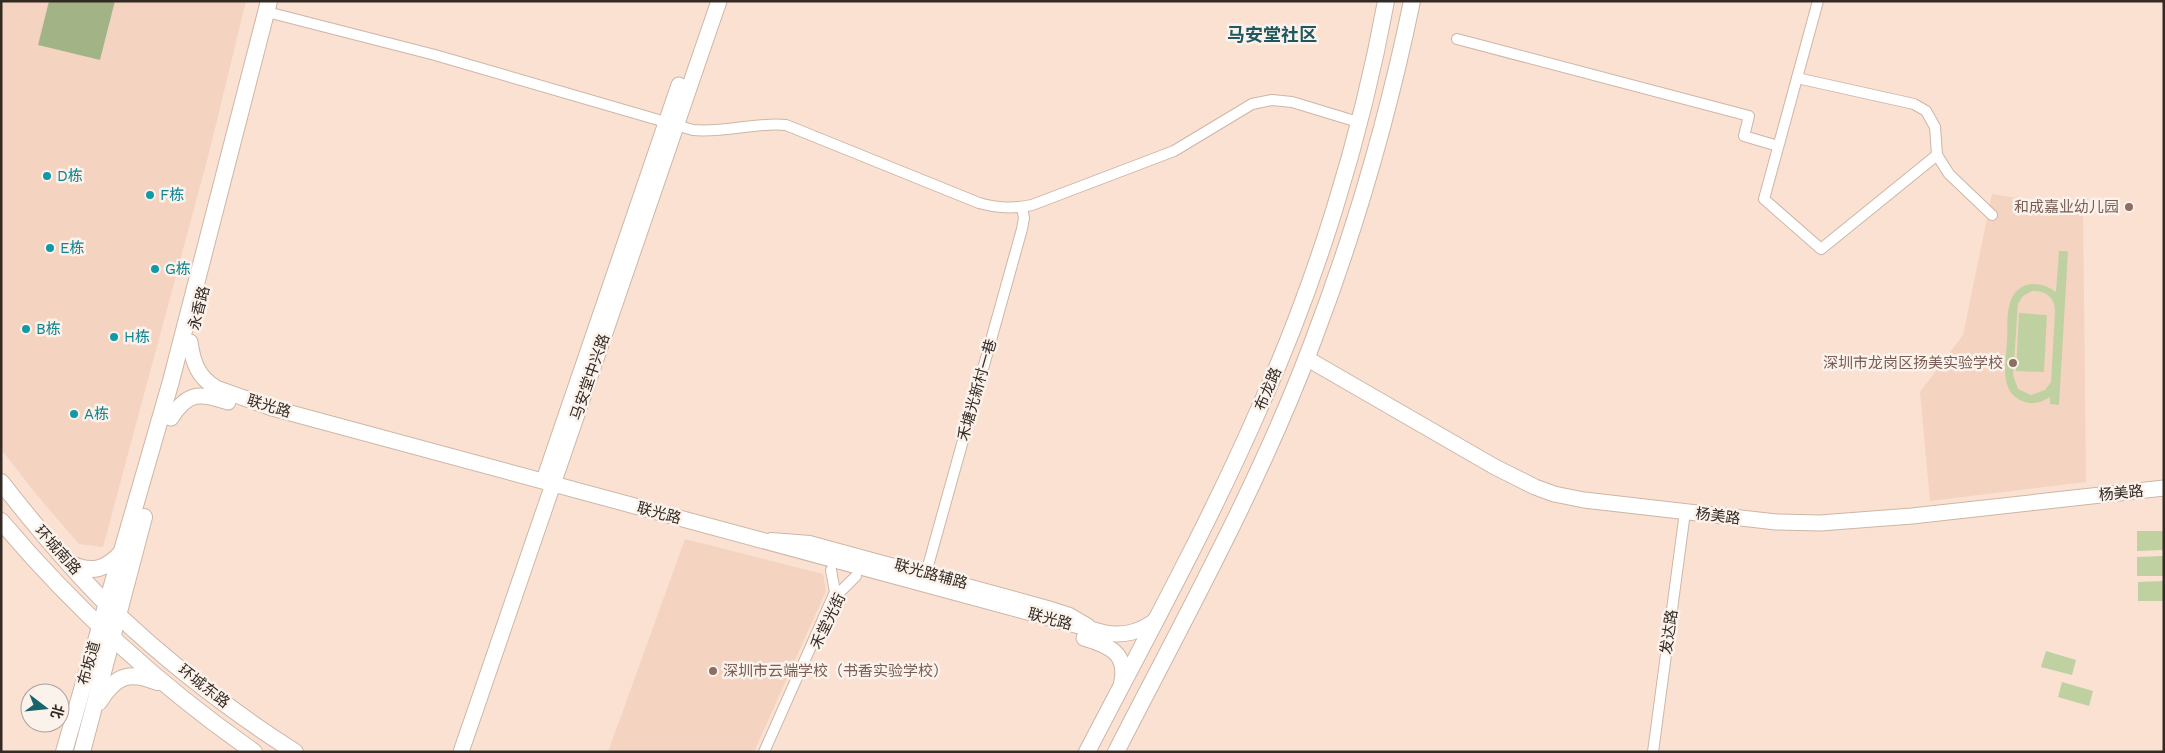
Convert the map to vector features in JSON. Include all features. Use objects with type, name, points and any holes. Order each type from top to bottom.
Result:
[{"type":"main road","name":"布龙路","points":[[1088,752],[1225,484],[1286,345],[1316,267],[1358,122],[1386,1]]},
{"type":"main road","name":"布龙路","points":[[1116,752],[1236,518],[1306,358],[1370,170],[1391,95],[1412,1]]},
{"type":"main road","name":"永香路","points":[[112,609],[171,418],[274,5]]},
{"type":"main road","name":"永香路","points":[[112,609],[123,550],[274,5]]},
{"type":"main road","name":"环城南路","points":[[1,482],[34,524],[112,609]]},
{"type":"main road","name":"环城南路","points":[[1,521],[38,563],[112,639]]},
{"type":"main road","points":[[68,562],[79,568],[96,570],[106,567],[123,550]]},
{"type":"main road","name":"布坂道","points":[[64,752],[100,627],[112,609]]},
{"type":"main road","name":"布坂道","points":[[82,752],[112,639],[112,609]]},
{"type":"main road","name":"环城东路","points":[[112,609],[198,683],[295,752]]},
{"type":"main road","name":"环城东路","points":[[112,639],[167,687],[254,752]]},
{"type":"main road","points":[[92,714],[106,691],[114,682],[123,677],[135,675],[167,687]]},
{"type":"street","name":"马安堂中兴路","points":[[461,752],[547,488],[671,124],[708,1]]},
{"type":"street","name":"马安堂中兴路","points":[[671,124],[719,1]]},
{"type":"street","points":[[1818,1],[1764,199],[1821,248],[1937,155]]},
{"type":"street","points":[[274,5],[671,124],[707,131],[770,124],[786,125],[979,203],[996,207],[1022,207],[1174,151],[1252,104],[1272,100],[1292,102],[1358,122]]},
{"type":"street","points":[[1456,39],[1750,116],[1744,136],[1778,146]]},
{"type":"street","points":[[1797,78],[1914,104],[1926,111],[1935,126],[1937,155],[1949,174],[1992,215]]},
{"type":"street","name":"禾塘光新村一巷","points":[[926,573],[1022,229],[1022,207]]},
{"type":"street","name":"联光路","points":[[190,342],[196,368],[201,377],[216,388],[272,408],[831,570],[1101,643],[1115,652],[1121,660],[1123,669],[1121,688]]},
{"type":"street","name":"杨美路","points":[[1306,358],[1495,467],[1535,487],[1554,494],[1584,500],[1776,522],[1820,523],[1912,516],[2164,488]]},
{"type":"street","name":"联光路","points":[[171,418],[184,400],[194,396],[213,397],[269,417],[750,538],[1105,633],[1124,634],[1135,632],[1156,620]]},
{"type":"street","name":"马安堂中兴路","points":[[451,752],[547,488]]},
{"type":"street","name":"发达路","points":[[1653,752],[1685,512]]},
{"type":"street","name":"联光路辅路","points":[[750,538],[810,541],[1048,606],[1070,613],[1105,633]]},
{"type":"street","points":[[764,752],[835,592],[831,570]]},
{"type":"street","name":"禾堂光街","points":[[770,752],[840,592],[856,576]]},
{"type":"shaded area","points":[[1,1],[49,1],[38,45],[100,60],[115,1],[246,1],[209,153],[103,547],[79,544],[36,494],[1,449]]},
{"type":"shaded area","name":"深圳市龙岗区扬美实验学校","points":[[1992,194],[2083,208],[2086,482],[1930,501],[1920,392],[1963,335]]},
{"type":"shaded area","name":"深圳市云端学校（书香实验学校）","points":[[685,539],[823,574],[826,591],[754,752],[608,752]]},
{"type":"green space","points":[[49,1],[115,1],[100,60],[38,45]]},
{"type":"green space","points":[[2059,251],[2068,251],[2059,405],[2050,404],[2050,397],[2038,402],[2025,402],[2016,398],[2007,385],[2005,367],[2010,303],[2013,295],[2018,290],[2030,284],[2043,285],[2056,292]],"holes":[[[2032,291],[2049,296],[2055,306],[2051,382],[2045,390],[2031,395],[2018,389],[2013,375],[2018,304],[2023,296]]]},
{"type":"green space","points":[[2019,313],[2047,315],[2044,372],[2016,371]]},
{"type":"green space","points":[[2137,531],[2164,531],[2164,550],[2137,551]]},
{"type":"green space","points":[[2164,556],[2164,576],[2137,576],[2137,557]]},
{"type":"green space","points":[[2164,581],[2164,601],[2138,601],[2138,582]]},
{"type":"green space","points":[[2046,651],[2076,660],[2072,675],[2041,667]]},
{"type":"green space","points":[[2062,682],[2093,691],[2089,706],[2058,697]]},
{"type":"place","name":"D栋","points":[[47,176]]},
{"type":"place","name":"F栋","points":[[150,195]]},
{"type":"place","name":"和成嘉业幼儿园","points":[[2129,207]]},
{"type":"place","name":"E栋","points":[[50,248]]},
{"type":"place","name":"G栋","points":[[155,269]]},
{"type":"place","name":"B栋","points":[[26,329]]},
{"type":"place","name":"H栋","points":[[114,337]]},
{"type":"place","name":"深圳市龙岗区扬美实验学校","points":[[2013,363]]},
{"type":"place","name":"A栋","points":[[74,414]]},
{"type":"place","name":"深圳市云端学校（书香实验学校）","points":[[713,671]]},
{"type":"district","name":"马安堂社区","points":[[1272,34]]}]
